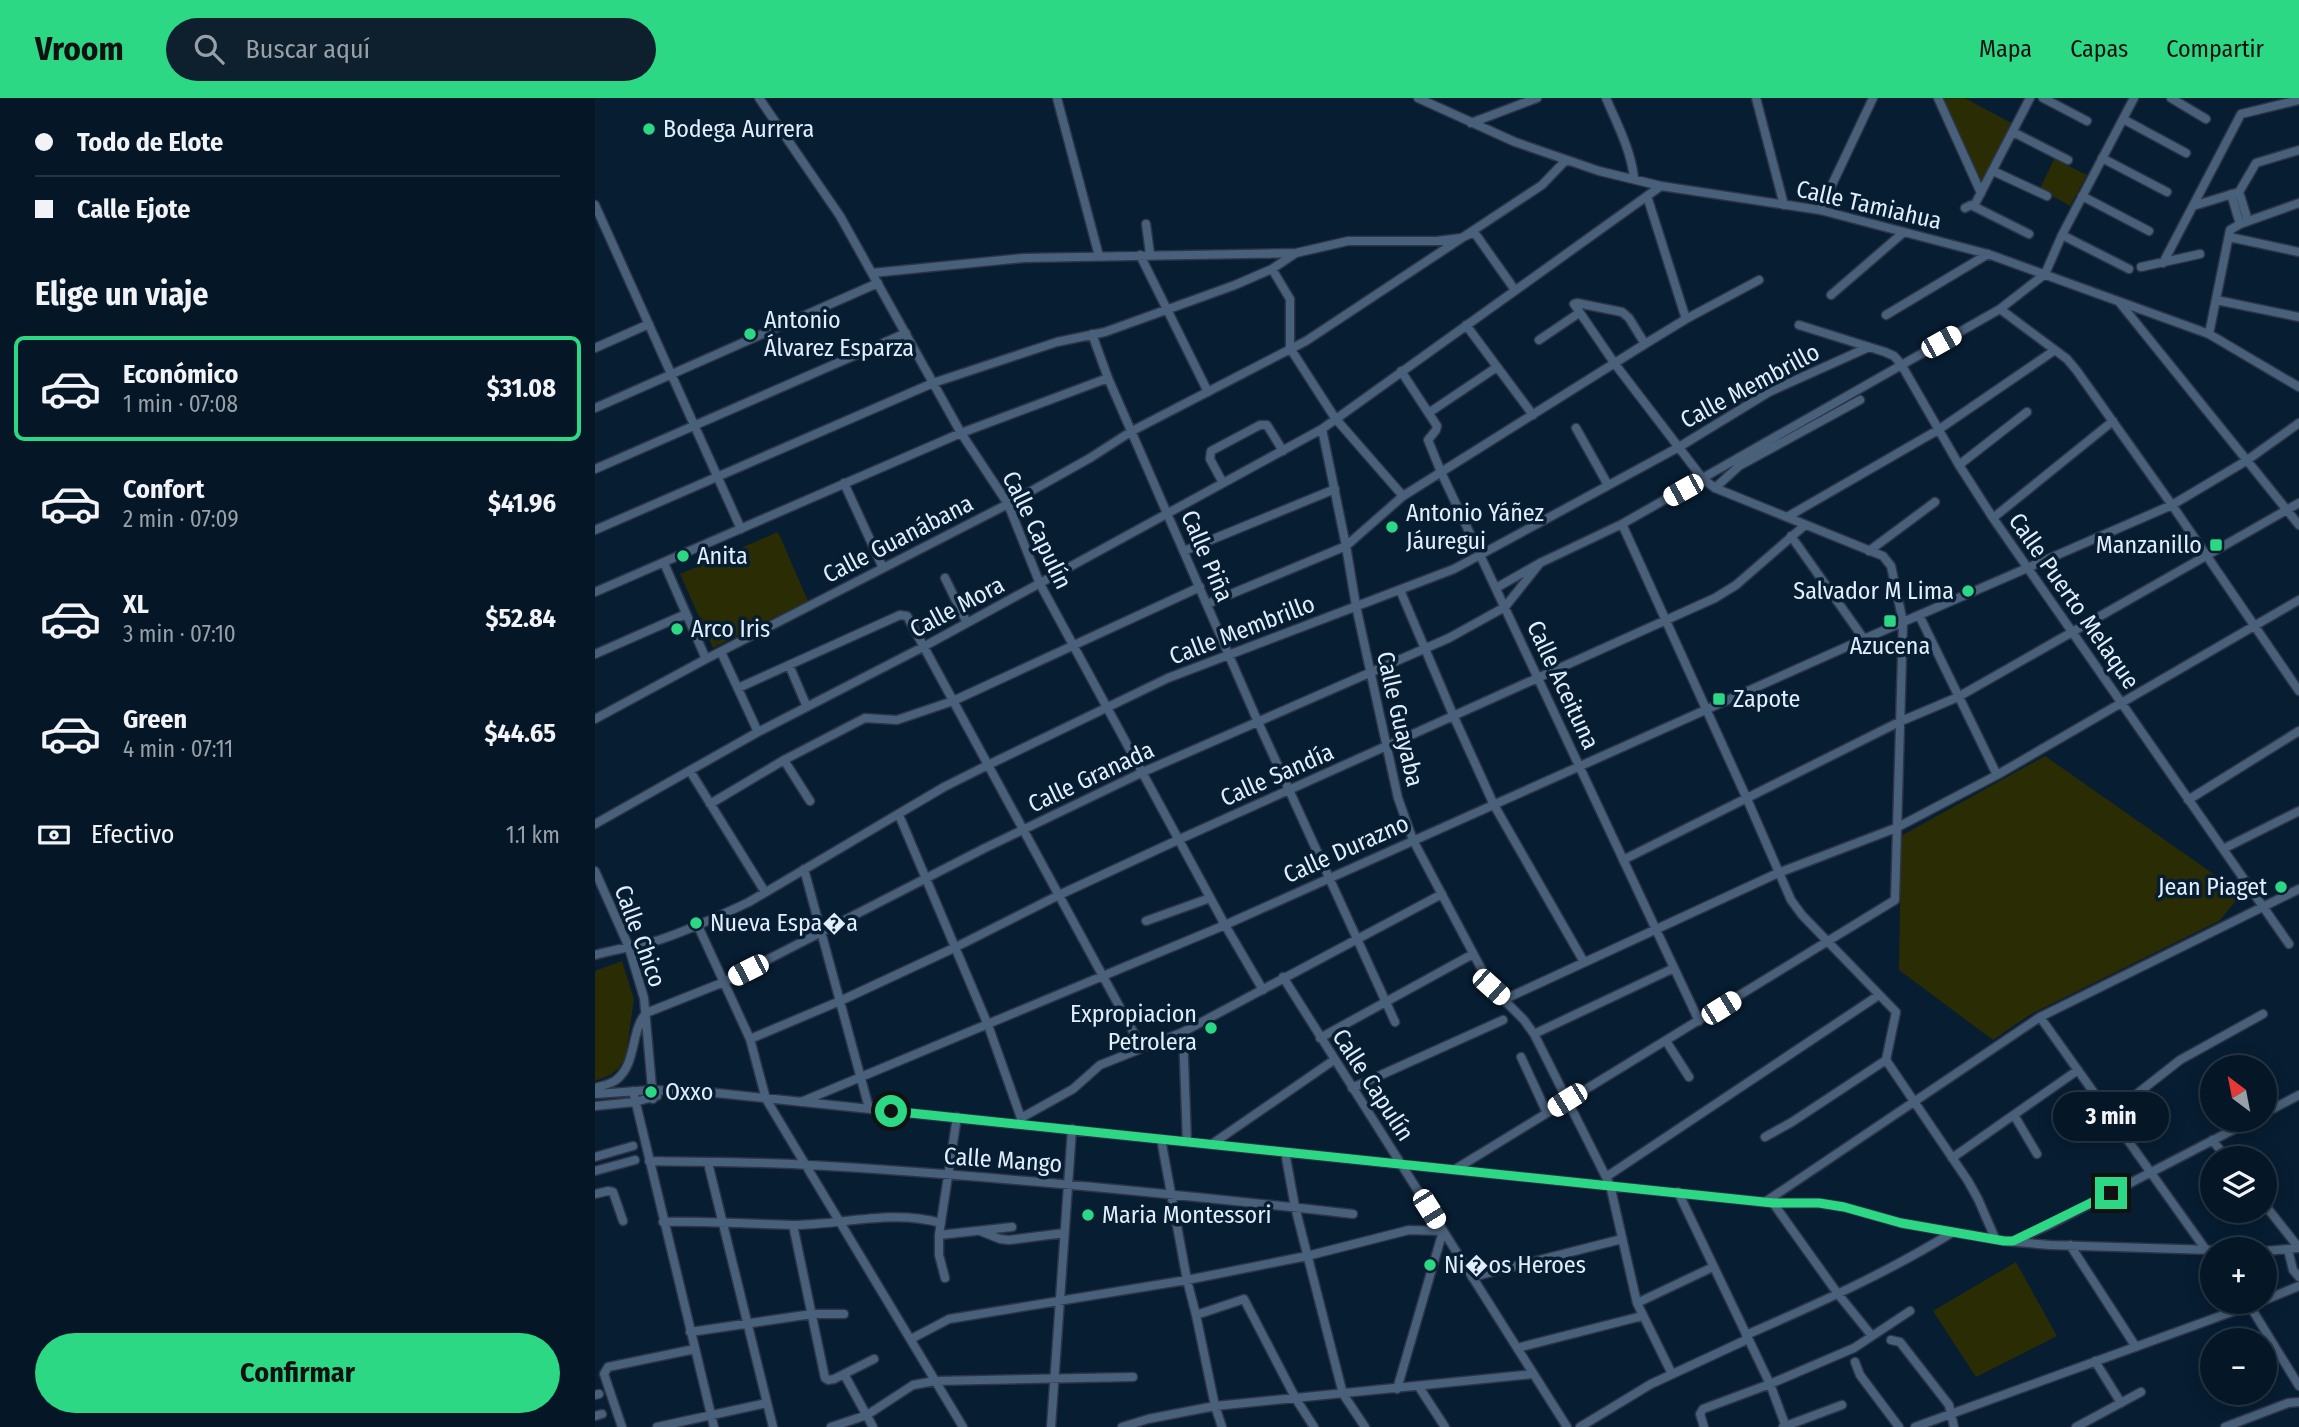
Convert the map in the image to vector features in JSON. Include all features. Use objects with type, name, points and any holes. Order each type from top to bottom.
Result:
[{"type":"street","name":"Calle Capulín","points":[[759,98],[840,216],[961,433],[1008,503],[1040,584],[1210,898],[1263,990]]},
{"type":"street","points":[[1057,98],[1099,256]]},
{"type":"street","name":"Calle Tamiahua","points":[[1418,98],[1515,142],[1566,160],[1661,186],[1820,210],[1988,254],[2209,334],[2299,387]]},
{"type":"street","points":[[1471,122],[1537,98]]},
{"type":"street","points":[[1606,98],[1627,146],[1634,178]]},
{"type":"street","points":[[1756,98],[1784,205]]},
{"type":"street","points":[[1820,210],[1873,98]]},
{"type":"street","points":[[1938,98],[1981,193]]},
{"type":"street","points":[[2029,234],[1970,207],[1981,193],[2031,98]]},
{"type":"street","points":[[2043,98],[2087,121]]},
{"type":"street","points":[[2045,274],[2062,235],[2134,98]]},
{"type":"street","points":[[2171,98],[2206,118]]},
{"type":"street","points":[[2163,263],[2241,114],[2299,100]]},
{"type":"street","points":[[2123,119],[2186,153]]},
{"type":"street","points":[[2013,132],[2068,160]]},
{"type":"street","points":[[2193,206],[2235,193],[2256,163],[2299,149]]},
{"type":"street","points":[[2102,158],[2167,192]]},
{"type":"street","name":"Calle Guanábana","points":[[595,719],[1008,503],[1090,458],[1132,431],[1306,341],[1542,186],[1566,160]]},
{"type":"street","points":[[1993,171],[2047,196]]},
{"type":"street","name":"Calle Mora","points":[[595,824],[758,732],[923,647],[1322,429],[1661,186]]},
{"type":"street","points":[[2235,193],[2240,224]]},
{"type":"street","points":[[2082,196],[2150,231]]},
{"type":"street","points":[[1647,197],[1686,319]]},
{"type":"street","points":[[2209,334],[2229,237],[2240,224],[2299,203]]},
{"type":"street","points":[[595,205],[741,529]]},
{"type":"street","points":[[1146,223],[1150,254]]},
{"type":"street","points":[[872,272],[1024,258],[1296,253],[1348,241],[1437,241],[1461,238],[1474,232],[1515,290]]},
{"type":"street","points":[[1831,295],[1904,232]]},
{"type":"street","points":[[2062,235],[2129,269]]},
{"type":"street","points":[[2229,237],[2299,252]]},
{"type":"street","points":[[595,530],[933,383],[1057,342],[1167,310],[1235,285],[1272,268],[1296,253]]},
{"type":"street","points":[[1886,316],[1988,254]]},
{"type":"street","points":[[2141,267],[2200,254]]},
{"type":"street","points":[[1140,255],[1208,392]]},
{"type":"street","points":[[1272,268],[1292,305],[1290,348],[1335,418],[1403,496]]},
{"type":"street","name":"Calle Granada","points":[[1496,588],[1703,479],[2000,309],[2045,274]]},
{"type":"street","points":[[1207,604],[1346,546],[1403,496],[1686,319],[1759,280]]},
{"type":"street","points":[[595,408],[878,284]]},
{"type":"street","points":[[2216,300],[2299,317]]},
{"type":"street","points":[[2120,303],[2299,524]]},
{"type":"street","points":[[1454,1170],[1895,900],[1903,622],[1891,566],[1883,556],[1715,488],[1703,479],[1574,304],[1622,312],[1629,318],[1645,344]]},
{"type":"street","points":[[2000,309],[2067,359],[2207,555],[2299,691]]},
{"type":"street","points":[[1539,340],[1579,313]]},
{"type":"street","points":[[595,348],[649,324]]},
{"type":"street","points":[[1466,325],[1533,415]]},
{"type":"street","points":[[1799,325],[1885,352],[1901,364]]},
{"type":"street","points":[[595,469],[906,333]]},
{"type":"street","name":"Calle Piña","points":[[1092,334],[1108,378],[1258,722],[1395,1022]]},
{"type":"street","name":"Calle Membrillo","points":[[595,955],[658,940],[698,926],[749,902],[944,787],[1168,678],[1454,569],[1678,447],[1769,392],[1869,347]]},
{"type":"street","points":[[1787,517],[1938,430],[2055,350]]},
{"type":"street","name":"Calle Puerto Melaque","points":[[1901,364],[1993,518],[2289,944]]},
{"type":"street","points":[[1401,371],[1430,412],[1497,367]]},
{"type":"street","points":[[595,592],[961,433],[1108,378]]},
{"type":"street","points":[[1715,488],[1739,466],[1860,400]]},
{"type":"street","name":"Calle Aceituna","points":[[1430,412],[1437,428],[1428,440],[1441,472],[1699,1021]]},
{"type":"street","points":[[1959,465],[2027,412]]},
{"type":"street","points":[[1993,518],[2113,421]]},
{"type":"street","points":[[1223,483],[1210,459],[1210,453],[1236,437],[1265,423],[1283,450]]},
{"type":"street","name":"Calle Durazno","points":[[801,1102],[1225,925],[1864,639],[2172,505],[2246,461],[2299,423]]},
{"type":"street","points":[[1576,428],[1608,485]]},
{"type":"street","name":"Calle Guayaba","points":[[1322,429],[1385,747],[1398,798],[1413,840],[1491,987],[1505,999],[1534,1034],[1608,1181],[1637,1303],[1672,1374]]},
{"type":"street","points":[[844,484],[883,568]]},
{"type":"street","points":[[1184,551],[1335,489]]},
{"type":"street","points":[[1869,551],[1935,502]]},
{"type":"street","points":[[1623,860],[1899,722],[1958,697],[2299,503]]},
{"type":"street","points":[[1622,524],[1791,900],[1827,942],[1896,1012],[1886,1060],[1765,1137]]},
{"type":"street","name":"Calle Sandía","points":[[750,1040],[954,948],[1059,895],[1180,839],[1715,598],[1735,585],[1805,525]]},
{"type":"street","points":[[1791,536],[1864,639]]},
{"type":"street","points":[[663,563],[706,659]]},
{"type":"street","name":"Calle Granada","points":[[646,1013],[724,982],[1143,772],[1425,649],[1505,607],[1540,563]]},
{"type":"street","points":[[945,578],[967,623]]},
{"type":"street","points":[[710,804],[784,760],[866,718],[897,720],[953,701],[1200,587]]},
{"type":"street","points":[[1400,590],[1494,805],[1584,962]]},
{"type":"street","points":[[1505,999],[1778,873],[1896,828],[1997,775],[2299,600]]},
{"type":"street","points":[[595,654],[686,614]]},
{"type":"street","points":[[738,688],[905,614],[1142,1048]]},
{"type":"street","points":[[1919,615],[1997,775]]},
{"type":"street","points":[[721,652],[758,732]]},
{"type":"street","points":[[789,665],[807,707]]},
{"type":"street","points":[[2189,800],[2299,731]]},
{"type":"street","points":[[784,760],[810,801]]},
{"type":"street","points":[[690,771],[765,892]]},
{"type":"street","points":[[2223,849],[2299,811]]},
{"type":"street","points":[[899,815],[988,1025],[1021,1121]]},
{"type":"street","points":[[804,869],[869,1108]]},
{"type":"street","name":"Calle Chico","points":[[595,871],[628,946],[641,988],[646,1013],[652,1094]]},
{"type":"street","points":[[1769,1202],[2040,1017],[2299,889]]},
{"type":"street","points":[[1021,1121],[1073,1089],[1100,1065],[1182,1032],[1442,894]]},
{"type":"street","points":[[1146,921],[1210,898]]},
{"type":"street","points":[[698,926],[750,1040],[766,1099],[963,1427]]},
{"type":"street","points":[[1320,1038],[1473,954]]},
{"type":"street","points":[[1534,1034],[1674,968]]},
{"type":"street","name":"Calle Capulín","points":[[1283,977],[1567,1427]]},
{"type":"street","points":[[1608,1181],[1879,995]]},
{"type":"street","points":[[595,1088],[617,1080],[628,1064],[640,1020],[646,1013]]},
{"type":"street","points":[[2110,1115],[2180,1060],[2263,1014]]},
{"type":"street","points":[[2040,1017],[2200,1238]]},
{"type":"street","points":[[1352,1088],[1503,1020]]},
{"type":"street","points":[[1182,1032],[1187,1142]]},
{"type":"street","points":[[1666,1041],[1689,1077]]},
{"type":"street","points":[[1521,1057],[1547,1113]]},
{"type":"street","points":[[1212,1144],[1334,1060]]},
{"type":"street","points":[[1886,1060],[1978,1199],[1995,1238]]},
{"type":"street","points":[[1952,1158],[2078,1070]]},
{"type":"street","points":[[595,1094],[633,1091],[652,1094]]},
{"type":"street","points":[[633,1091],[713,1427]]},
{"type":"street","points":[[595,1106],[635,1102],[662,1092],[707,1092],[1021,1121],[1072,1129],[1454,1170],[1608,1181],[1769,1202],[1819,1203],[1901,1223],[2013,1241],[2200,1250]]},
{"type":"street","points":[[2277,1107],[2299,1095]]},
{"type":"street","points":[[2014,1115],[2037,1154]]},
{"type":"street","points":[[945,1278],[939,1255],[939,1235],[957,1117]]},
{"type":"street","points":[[1051,1427],[1072,1129]]},
{"type":"street","points":[[2013,1241],[2228,1132]]},
{"type":"street","points":[[1161,1139],[1187,1280],[1222,1427]]},
{"type":"street","points":[[2212,1140],[2217,1146]]},
{"type":"street","points":[[595,1157],[633,1146]]},
{"type":"street","points":[[1285,1152],[1295,1207],[1343,1394],[1365,1427]]},
{"type":"street","points":[[595,1171],[635,1160]]},
{"type":"street","name":"Calle Mango","points":[[649,1161],[806,1165],[1068,1184],[1353,1213]]},
{"type":"street","points":[[708,1163],[773,1427]]},
{"type":"street","points":[[596,1192],[613,1192],[623,1221]]},
{"type":"street","points":[[1678,1192],[1770,1384],[1785,1427],[1842,1405]]},
{"type":"street","points":[[1769,1202],[1872,1336]]},
{"type":"street","points":[[663,1222],[722,1221],[793,1225],[907,1216],[941,1223]]},
{"type":"street","points":[[2277,1220],[2299,1248],[2277,1250]]},
{"type":"street","points":[[793,1225],[824,1375],[828,1380],[874,1359]]},
{"type":"street","points":[[939,1235],[1012,1227]]},
{"type":"street","points":[[911,1339],[949,1319],[1187,1280],[1307,1256],[1409,1230],[1443,1231],[1397,1389]]},
{"type":"street","points":[[980,1231],[1009,1240],[1064,1233]]},
{"type":"street","points":[[1580,1427],[1651,1384],[1906,1261],[1953,1232]]},
{"type":"street","points":[[1472,1277],[1622,1240]]},
{"type":"street","points":[[2070,1245],[2136,1347]]},
{"type":"street","points":[[2288,1250],[2290,1261],[2299,1277]]},
{"type":"street","points":[[1637,1303],[1713,1267]]},
{"type":"street","points":[[2277,1295],[2299,1286]]},
{"type":"street","points":[[1196,1315],[1244,1299],[1296,1399],[1314,1427]]},
{"type":"street","points":[[1704,1427],[1700,1411],[1854,1348],[1910,1311]]},
{"type":"street","points":[[691,1332],[811,1314],[844,1314]]},
{"type":"street","points":[[1915,1427],[2228,1314]]},
{"type":"street","points":[[2255,1314],[2299,1386]]},
{"type":"street","points":[[1517,1348],[1642,1316]]},
{"type":"street","points":[[1891,1340],[1900,1342],[1949,1405],[1954,1427]]},
{"type":"street","points":[[622,1427],[604,1370],[695,1349]]},
{"type":"street","points":[[1855,1362],[1860,1375],[1899,1427]]},
{"type":"street","points":[[2095,1362],[2120,1403]]},
{"type":"street","points":[[844,1374],[873,1427]]},
{"type":"street","points":[[1122,1427],[1215,1406],[1533,1374]]},
{"type":"street","points":[[831,1427],[867,1415],[913,1385],[935,1381],[1133,1377]]},
{"type":"street","points":[[1419,1387],[1445,1427]]},
{"type":"street","points":[[2076,1427],[2141,1392]]},
{"type":"street","points":[[657,1427],[767,1402]]},
{"type":"street","points":[[2225,1427],[2288,1403],[2299,1402]]},
{"type":"green space","points":[[1942,98],[1965,98],[2013,124],[1981,182]]},
{"type":"green space","points":[[2054,159],[2087,175],[2070,206],[2040,189]]},
{"type":"green space","points":[[778,532],[808,601],[713,648],[680,574]]},
{"type":"green space","points":[[2045,756],[2242,894],[2219,921],[2031,1014],[1993,1040],[1899,970],[1901,836]]},
{"type":"green space","points":[[622,961],[634,999],[626,1056],[619,1068],[595,1081],[595,971]]},
{"type":"green space","points":[[2016,1262],[2057,1336],[1976,1377],[1933,1311]]},
{"type":"place","name":"Bodega Aurrera","points":[[649,129]]},
{"type":"place","name":"Antonio Álvarez Esparza","points":[[750,334]]},
{"type":"place","name":"Antonio Yáñez Jáuregui","points":[[1392,527]]},
{"type":"place","name":"Manzanillo","points":[[2216,545]]},
{"type":"place","name":"Anita","points":[[683,556]]},
{"type":"place","name":"Salvador M Lima","points":[[1968,591]]},
{"type":"place","name":"Azucena","points":[[1890,621]]},
{"type":"place","name":"Arco Iris","points":[[677,629]]},
{"type":"place","name":"Zapote","points":[[1719,699]]},
{"type":"place","name":"Jean Piaget","points":[[2281,887]]},
{"type":"place","name":"Nueva Espa�a","points":[[696,923]]},
{"type":"place","name":"Expropiacion Petrolera","points":[[1211,1028]]},
{"type":"place","name":"Oxxo","points":[[651,1092]]},
{"type":"place","name":"Maria Montessori","points":[[1088,1215]]},
{"type":"place","name":"Ni�os Heroes","points":[[1430,1265]]},
{"type":"route","points":[[891,1111],[1773,1203],[1819,1203],[1901,1223],[2004,1241],[2013,1241],[2051,1224],[2111,1193]]}]
